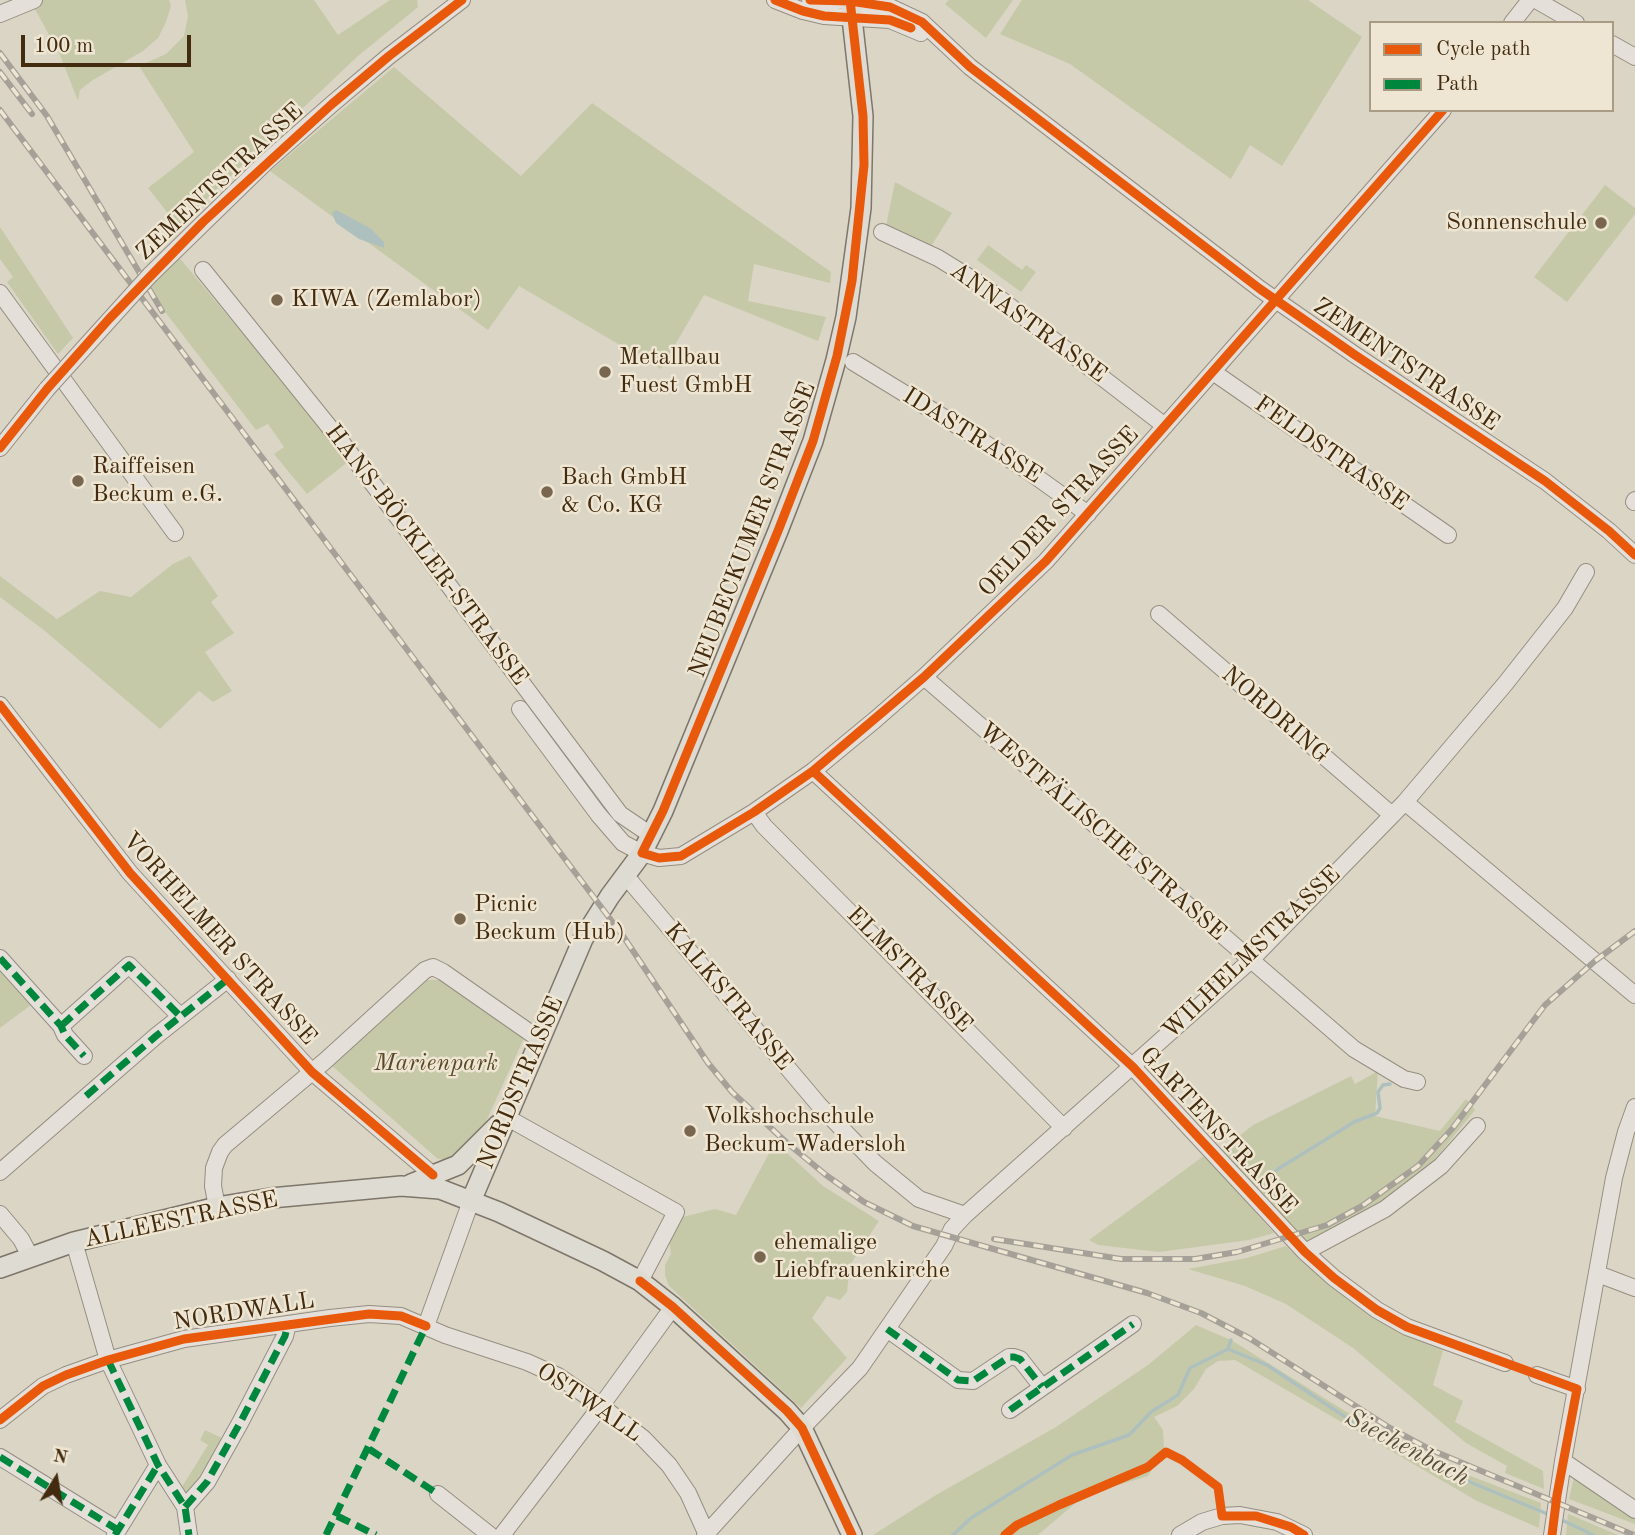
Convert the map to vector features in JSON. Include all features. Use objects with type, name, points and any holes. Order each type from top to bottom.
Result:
[{"type":"main road","name":"NEUBECKUMER STRASSE","points":[[642,853],[778,531],[813,440],[837,356],[852,281],[864,165],[863,116],[851,6]]},
{"type":"main road","name":"NORDSTRASSE","points":[[471,1200],[583,939],[642,853]]},
{"type":"main road","name":"ALLEESTRASSE","points":[[408,1185],[458,1165],[506,1117]]},
{"type":"main road","name":"VORHELMER STRASSE","points":[[433,1175],[471,1200]]},
{"type":"main road","name":"ALLEESTRASSE","points":[[0,1268],[74,1242],[217,1207],[271,1198],[408,1185],[440,1189],[471,1200]]},
{"type":"main road","points":[[471,1200],[562,1240],[640,1281],[673,1307],[787,1411],[802,1428],[852,1535]]},
{"type":"street","points":[[0,14],[34,0]]},
{"type":"street","name":"ZEMENTSTRASSE","points":[[0,448],[47,389],[150,275],[275,154],[441,7],[461,0]]},
{"type":"street","name":"ZEMENTSTRASSE","points":[[775,0],[824,16],[851,6]]},
{"type":"street","name":"ZEMENTSTRASSE","points":[[810,0],[851,6],[890,20],[917,31],[955,55],[1276,300],[1545,481],[1635,555]]},
{"type":"street","points":[[1514,21],[1530,0]]},
{"type":"street","points":[[1536,0],[1573,21]]},
{"type":"street","points":[[1614,45],[1635,57]]},
{"type":"street","name":"OELDER STRASSE","points":[[642,853],[659,858],[681,856],[754,812],[813,771],[924,677],[1046,561],[1441,112]]},
{"type":"street","name":"ANNASTRASSE","points":[[882,232],[939,258],[985,287],[1165,426]]},
{"type":"street","name":"HANS-BÖCKLER-STRASSE","points":[[204,270],[349,452],[620,814],[651,835]]},
{"type":"street","points":[[0,293],[175,533]]},
{"type":"street","name":"IDASTRASSE","points":[[853,362],[1031,472],[1088,514]]},
{"type":"street","name":"FELDSTRASSE","points":[[1213,372],[1448,535]]},
{"type":"street","name":"WILHELMSTRASSE","points":[[706,1534],[860,1368],[965,1215],[1250,961],[1405,802],[1458,742],[1565,608],[1587,572]]},
{"type":"street","name":"NORDRING","points":[[1159,614],[1392,815]]},
{"type":"street","name":"WESTFÄLISCHE STRASSE","points":[[924,677],[1354,1049],[1404,1079],[1417,1082]]},
{"type":"street","name":"VORHELMER STRASSE","points":[[0,705],[130,873],[312,1072],[433,1175]]},
{"type":"street","points":[[520,709],[598,814],[623,843],[642,853]]},
{"type":"street","name":"GARTENSTRASSE","points":[[813,771],[1133,1067],[1305,1252],[1334,1278],[1377,1310],[1419,1332],[1505,1363]]},
{"type":"street","points":[[1405,802],[1635,995]]},
{"type":"street","name":"ELMSTRASSE","points":[[754,812],[764,826],[1064,1128]]},
{"type":"street","name":"KALKSTRASSE","points":[[625,875],[818,1105],[875,1163],[919,1199],[965,1215]]},
{"type":"street","points":[[0,958],[84,1056]]},
{"type":"street","points":[[61,1026],[129,965],[180,1016]]},
{"type":"street","points":[[217,1207],[213,1177],[220,1152],[425,970],[433,967],[539,1039]]},
{"type":"street","points":[[0,1172],[180,1016],[228,979]]},
{"type":"street","points":[[1554,1523],[1614,1178],[1635,1107]]},
{"type":"street","points":[[506,1117],[676,1212],[640,1281]]},
{"type":"street","points":[[1305,1252],[1385,1209],[1441,1166],[1477,1126]]},
{"type":"street","name":"NORDSTRASSE","points":[[426,1326],[471,1200]]},
{"type":"street","points":[[0,1214],[30,1256]]},
{"type":"street","points":[[74,1242],[108,1360],[158,1465],[185,1507],[189,1535]]},
{"type":"street","points":[[1598,1274],[1635,1288]]},
{"type":"street","points":[[502,1535],[673,1307]]},
{"type":"street","name":"NORDWALL","points":[[0,1420],[43,1386],[108,1360],[184,1339],[369,1314],[401,1316],[426,1326]]},
{"type":"street","points":[[185,1507],[207,1482],[285,1336],[288,1324]]},
{"type":"street","points":[[1010,1410],[1133,1324]]},
{"type":"street","name":"OSTWALL","points":[[426,1326],[558,1376],[601,1406],[643,1438],[670,1465],[688,1493],[706,1534]]},
{"type":"street","points":[[887,1329],[958,1380],[973,1381],[1009,1357],[1014,1357],[1020,1359],[1042,1387]]},
{"type":"street","points":[[1537,1375],[1577,1390]]},
{"type":"street","points":[[0,1457],[117,1532],[158,1465]]},
{"type":"street","points":[[1563,1461],[1635,1510]]},
{"type":"street","points":[[438,1494],[490,1535]]},
{"type":"street","points":[[1180,1535],[1202,1522],[1222,1516],[1240,1515],[1277,1522],[1304,1535]]},
{"type":"green space","points":[[30,0],[169,0],[171,6],[158,38],[143,51],[80,90],[78,101],[60,55]]},
{"type":"green space","points":[[185,0],[314,0],[338,35],[390,0],[417,0],[418,7],[358,56],[178,226],[148,188],[194,152],[139,66],[166,54],[184,36],[188,16]]},
{"type":"green space","points":[[949,0],[1013,0],[986,38],[945,4]]},
{"type":"green space","points":[[1022,0],[1308,0],[1362,37],[1282,166],[1250,145],[1231,179],[1070,64],[1000,34]]},
{"type":"green space","points":[[394,67],[521,176],[592,103],[831,272],[830,283],[754,264],[748,301],[826,317],[818,341],[704,295],[661,369],[519,286],[488,330],[270,171]]},
{"type":"green space","points":[[895,182],[952,213],[930,248],[886,226]]},
{"type":"green space","points":[[1605,185],[1635,208],[1635,214],[1567,302],[1534,277]]},
{"type":"green space","points":[[0,227],[73,338],[58,354],[7,282],[13,277],[0,259]]},
{"type":"green space","points":[[988,245],[1022,270],[1026,265],[1036,272],[1021,292],[977,260]]},
{"type":"green space","points":[[177,255],[349,461],[307,494],[274,454],[284,447],[268,424],[256,430],[159,304],[149,283]]},
{"type":"green space","points":[[190,556],[218,596],[211,602],[234,633],[205,652],[232,691],[213,702],[199,691],[160,729],[45,631],[0,597],[0,576],[57,619],[100,591],[131,597],[173,564]]},
{"type":"green space","points":[[0,966],[35,1002],[0,1028]]},
{"type":"green space","name":"Marienpark","points":[[426,980],[440,980],[524,1038],[485,1124],[472,1145],[455,1160],[438,1159],[331,1065]]},
{"type":"green space","points":[[1378,1071],[1375,1116],[1440,1131],[1466,1099],[1475,1110],[1432,1163],[1404,1187],[1377,1206],[1310,1242],[1300,1239],[1220,1151],[1253,1125],[1351,1076],[1355,1084]]},
{"type":"green space","points":[[775,1142],[823,1186],[879,1221],[850,1265],[847,1292],[840,1300],[827,1296],[812,1318],[847,1358],[801,1408],[669,1286],[665,1275],[665,1265],[671,1254],[669,1240],[679,1218],[715,1209],[736,1215]]},
{"type":"green space","points":[[1205,1155],[1274,1233],[1249,1240],[1159,1252],[1098,1245],[1089,1240]]},
{"type":"green space","points":[[1286,1246],[1322,1279],[1369,1315],[1444,1347],[1433,1385],[1463,1401],[1455,1422],[1543,1471],[1544,1489],[1505,1473],[1507,1466],[1466,1443],[1353,1348],[1286,1304],[1245,1286],[1188,1269],[1247,1258]]},
{"type":"green space","points":[[1196,1325],[1231,1340],[1416,1455],[1541,1503],[1539,1528],[1477,1501],[1235,1360],[1218,1361],[1206,1369],[1194,1389],[1177,1406],[1154,1417],[1163,1430],[1164,1448],[1148,1476],[1085,1495],[1038,1535],[873,1535],[936,1495],[1056,1427],[1148,1365]]},
{"type":"green space","points":[[205,1430],[224,1439],[189,1498],[180,1490],[208,1445],[200,1440]]},
{"type":"green space","points":[[1574,1477],[1635,1516],[1635,1524],[1569,1499]]},
{"type":"green space","points":[[1568,1514],[1618,1535],[1566,1535]]},
{"type":"shaded area","points":[[336,210],[370,228],[384,242],[384,248],[359,239],[336,223],[332,213]]},
{"type":"waterway","points":[[1260,1189],[1263,1182],[1278,1169],[1354,1122],[1377,1113],[1380,1108],[1378,1092],[1383,1085],[1390,1084]]},
{"type":"waterway","points":[[953,1535],[971,1518],[1072,1455],[1129,1435],[1151,1412],[1178,1395],[1190,1368],[1228,1349],[1231,1340]]},
{"type":"waterway","name":"Siechenbach","points":[[1228,1349],[1267,1365],[1371,1434],[1436,1468],[1550,1515]]},
{"type":"waterway","name":"Siechenbach","points":[[1560,1519],[1593,1535]]},
{"type":"railway","points":[[0,53],[47,116],[162,311]]},
{"type":"railway","points":[[0,72],[32,114]]},
{"type":"railway","points":[[0,110],[623,936],[708,1063],[732,1092],[786,1142],[864,1202],[913,1226],[1147,1293],[1201,1313],[1249,1338],[1390,1428],[1429,1449],[1634,1535]]},
{"type":"railway","points":[[994,1239],[1121,1259],[1195,1259],[1237,1252],[1327,1225],[1362,1206],[1418,1166],[1452,1129],[1545,1005],[1595,961],[1635,931]]},
{"type":"marked path","points":[[0,958],[84,1056]]},
{"type":"marked path","points":[[61,1026],[129,965],[180,1016]]},
{"type":"marked path","points":[[86,1096],[228,979]]},
{"type":"marked path","points":[[185,1507],[207,1482],[285,1336],[288,1324]]},
{"type":"marked path","points":[[1010,1410],[1133,1324]]},
{"type":"marked path","points":[[326,1535],[426,1326]]},
{"type":"marked path","points":[[887,1329],[958,1380],[973,1381],[1009,1357],[1014,1357],[1020,1359],[1042,1387]]},
{"type":"marked path","points":[[108,1360],[158,1465],[185,1507],[189,1535]]},
{"type":"marked path","points":[[369,1449],[438,1494]]},
{"type":"marked path","points":[[0,1457],[118,1530]]},
{"type":"marked path","points":[[115,1535],[158,1465]]},
{"type":"marked path","points":[[337,1516],[376,1535]]},
{"type":"cycle path","points":[[0,448],[47,389],[109,319],[203,222],[332,104],[462,0]]},
{"type":"cycle path","points":[[775,0],[824,16],[890,20],[911,28]]},
{"type":"cycle path","points":[[810,0],[850,1],[890,7],[922,22],[970,67],[1260,289],[1545,481],[1635,555]]},
{"type":"cycle path","points":[[850,0],[863,116],[864,165],[852,281],[837,356],[813,441],[778,531],[663,811],[642,853],[659,858],[681,856],[754,812],[813,771],[924,677],[1046,561],[1441,112]]},
{"type":"cycle path","points":[[0,705],[130,873],[312,1072],[433,1175]]},
{"type":"cycle path","points":[[813,771],[1133,1067],[1305,1252],[1334,1278],[1377,1310],[1407,1327],[1577,1389],[1552,1535]]},
{"type":"cycle path","points":[[640,1281],[673,1307],[787,1411],[802,1428],[852,1535]]},
{"type":"cycle path","points":[[0,1420],[43,1386],[66,1375],[184,1339],[369,1314],[401,1316],[426,1326]]},
{"type":"cycle path","points":[[1005,1535],[1017,1525],[1059,1505],[1148,1467],[1166,1452],[1182,1460],[1218,1487],[1222,1516],[1256,1516],[1291,1527],[1304,1535]]},
{"type":"place","name":"Sonnenschule","points":[[1601,223]]},
{"type":"place","name":"KIWA (Zemlabor)","points":[[277,300]]},
{"type":"place","name":"Metallbau Fuest GmbH","points":[[605,372]]},
{"type":"place","name":"Raiffeisen Beckum e.G.","points":[[78,481]]},
{"type":"place","name":"Bach GmbH & Co. KG","points":[[547,492]]},
{"type":"place","name":"Picnic Beckum (Hub)","points":[[460,919]]},
{"type":"place","name":"Volkshochschule Beckum-Wadersloh","points":[[690,1131]]},
{"type":"place","name":"ehemalige Liebfrauenkirche","points":[[760,1257]]}]
